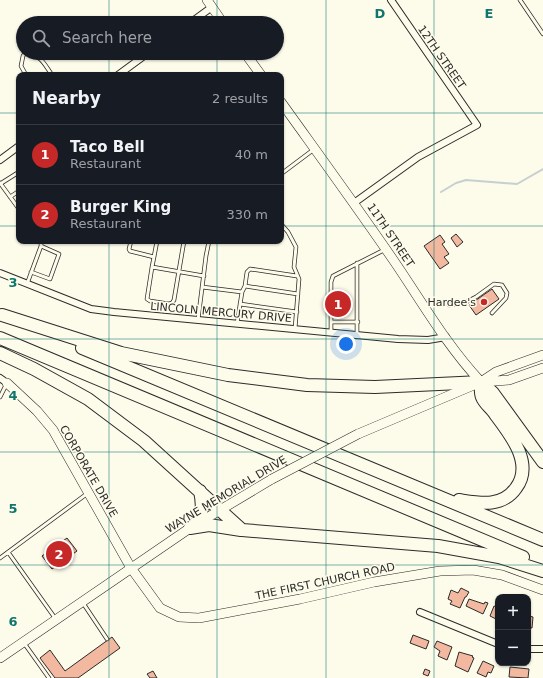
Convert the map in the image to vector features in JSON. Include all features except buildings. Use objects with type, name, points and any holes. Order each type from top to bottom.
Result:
[{"type":"highway","points":[[1,315],[121,353],[228,375],[307,385],[375,387],[481,382],[493,393],[543,462]]},
{"type":"highway","points":[[1,315],[543,540]]},
{"type":"highway","points":[[0,338],[543,566]]},
{"type":"highway","points":[[0,353],[34,369],[88,399],[144,441],[242,530]]},
{"type":"highway","points":[[411,484],[458,500],[489,504],[503,499],[513,492],[520,482],[523,470],[522,458],[502,423],[482,397],[481,382]]},
{"type":"highway","points":[[192,527],[198,521],[202,510],[200,491]]},
{"type":"highway","points":[[192,527],[209,525],[242,530],[438,546],[499,557],[543,571]]},
{"type":"street","name":"12TH STREET","points":[[354,203],[418,158],[477,125],[391,0]]},
{"type":"street","points":[[197,16],[209,4],[218,16]]},
{"type":"street","points":[[122,72],[138,60]]},
{"type":"street","points":[[250,60],[259,72]]},
{"type":"street","name":"11TH STREET","points":[[284,106],[354,203],[446,337],[469,369],[481,382]]},
{"type":"street","points":[[0,160],[16,148]]},
{"type":"street","name":"LINCOLN MERCURY DRIVE","points":[[0,273],[91,309],[237,324],[428,340],[446,337]]},
{"type":"street","name":"WAYNE MEMORIAL DRIVE","points":[[0,658],[219,509],[272,479],[358,434],[481,382],[496,372],[543,355]]},
{"type":"street","name":"WAYNE MEMORIAL DRIVE","points":[[481,382],[509,380],[543,368]]},
{"type":"street","name":"CORPORATE DRIVE","points":[[4,380],[53,430],[131,568]]},
{"type":"street","name":"THE FIRST CHURCH ROAD","points":[[131,568],[160,608],[179,617],[199,618],[300,599],[374,582],[440,571],[473,570],[502,575],[543,590]]},
{"type":"street","points":[[420,612],[495,643]]},
{"type":"street","points":[[531,649],[543,649]]},
{"type":"lane","points":[[520,0],[543,34]]},
{"type":"lane","points":[[22,60],[21,66],[24,72]]},
{"type":"lane","points":[[41,60],[50,72]]},
{"type":"lane","points":[[284,172],[315,149]]},
{"type":"lane","points":[[16,174],[0,183],[16,205]]},
{"type":"lane","points":[[10,197],[16,193]]},
{"type":"lane","points":[[284,227],[296,247],[294,267],[299,279],[295,329]]},
{"type":"lane","points":[[130,244],[130,251],[154,257]]},
{"type":"lane","points":[[156,244],[147,299],[150,301],[172,303],[174,300],[184,244]]},
{"type":"lane","points":[[198,320],[209,244]]},
{"type":"lane","points":[[27,284],[31,272],[41,246],[59,254],[50,279],[31,272]]},
{"type":"lane","points":[[331,332],[331,282],[333,276],[386,249]]},
{"type":"lane","points":[[358,263],[358,334]]},
{"type":"lane","points":[[152,267],[204,276]]},
{"type":"lane","points":[[237,324],[242,292],[245,286],[247,272],[250,269],[298,276]]},
{"type":"lane","points":[[449,305],[464,303],[476,297],[494,284],[502,285],[507,293],[506,298],[492,313]]},
{"type":"lane","points":[[245,286],[298,294]]},
{"type":"lane","points":[[202,287],[242,292]]},
{"type":"lane","points":[[240,304],[296,312]]},
{"type":"lane","points":[[331,322],[358,322]]},
{"type":"lane","points":[[0,397],[4,380]]},
{"type":"lane","points":[[0,558],[88,493]]},
{"type":"lane","points":[[8,552],[56,619]]},
{"type":"lane","points":[[82,602],[107,639]]},
{"type":"lane","points":[[23,642],[49,678]]},
{"type":"waterway","points":[[441,192],[456,183],[466,180],[517,184],[543,169]]},
{"type":"place","name":"Hardee's","points":[[484,302]]},
{"type":"place","name":"Taco Bell","points":[[338,304]]},
{"type":"place","name":"Burger King","points":[[59,554]]}]
